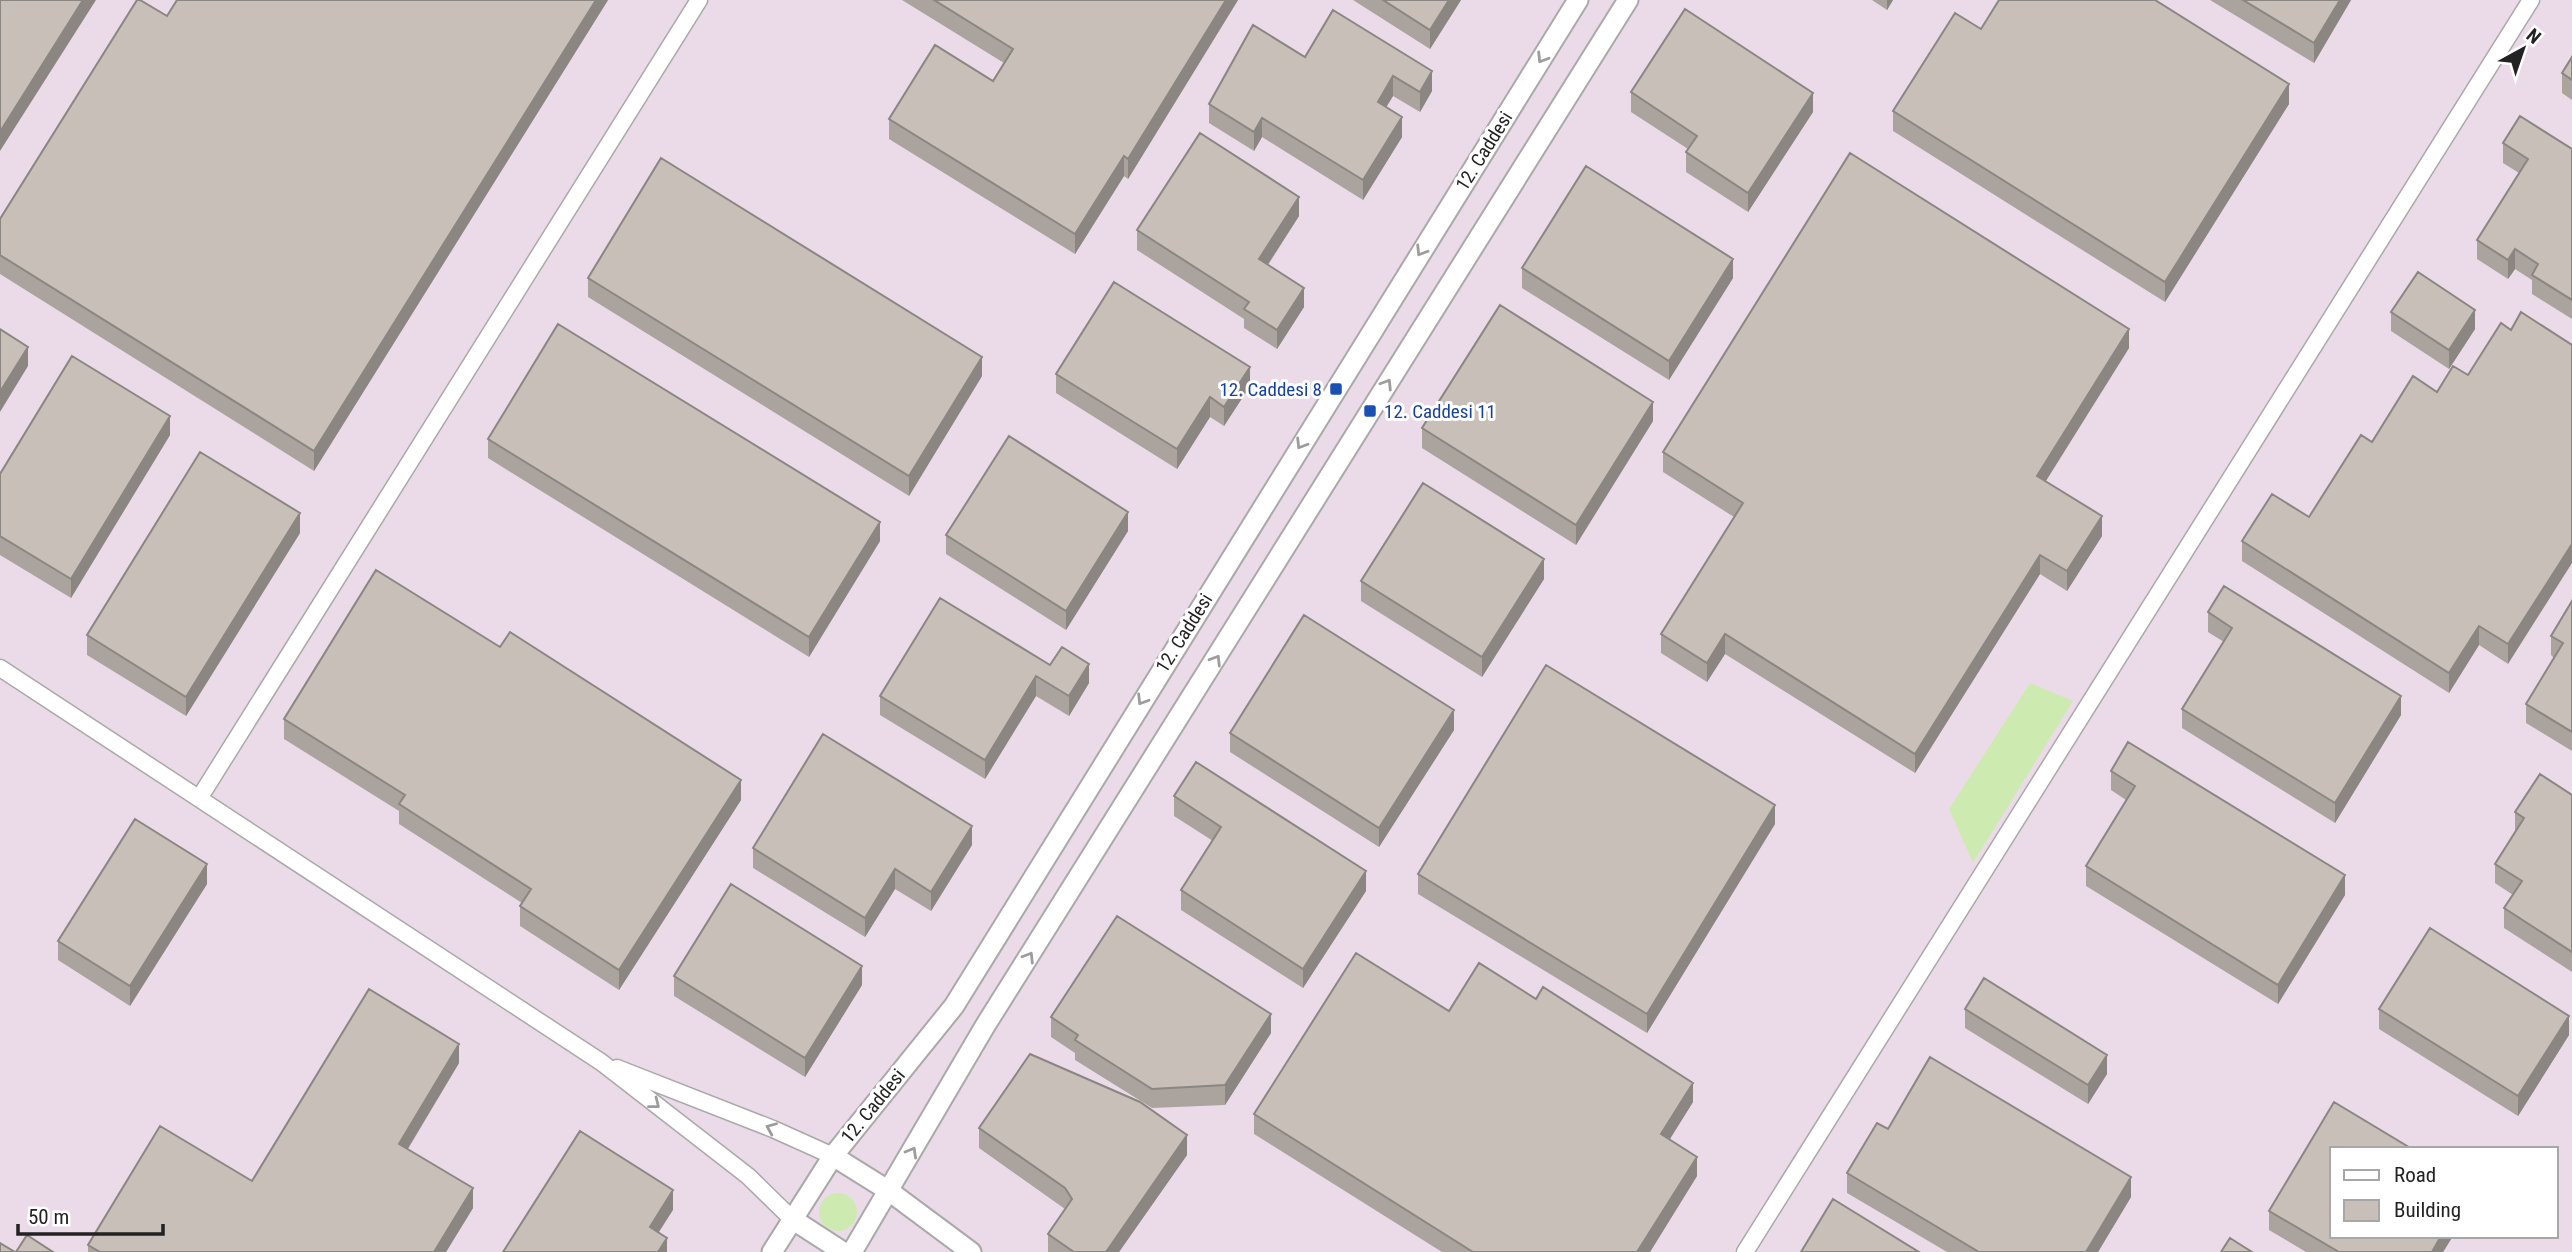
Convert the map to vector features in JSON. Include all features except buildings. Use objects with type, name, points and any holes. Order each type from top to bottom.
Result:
[{"type":"street","points":[[200,797],[699,0]]},
{"type":"street","name":"12. Caddesi","points":[[772,1252],[833,1156],[954,1006],[1578,0]]},
{"type":"street","points":[[852,1252],[985,1026],[1628,0]]},
{"type":"street","points":[[1745,1252],[2531,0]]},
{"type":"street","points":[[0,668],[601,1062],[748,1176],[792,1219],[843,1252]]},
{"type":"street","points":[[601,1062],[773,1129],[833,1156],[889,1191],[971,1252]]},
{"type":"shaded area","points":[[0,0],[2572,0],[2572,1252],[0,1252]]},
{"type":"green space","points":[[2030,683],[2073,701],[1973,863],[1949,809]]},
{"type":"green space","points":[[838,1193],[852,1198],[857,1212],[852,1226],[838,1231],[824,1226],[819,1212],[824,1198]]},
{"type":"place","name":"12. Caddesi 8","points":[[1336,389]]},
{"type":"place","name":"12. Caddesi 11","points":[[1370,411]]}]
